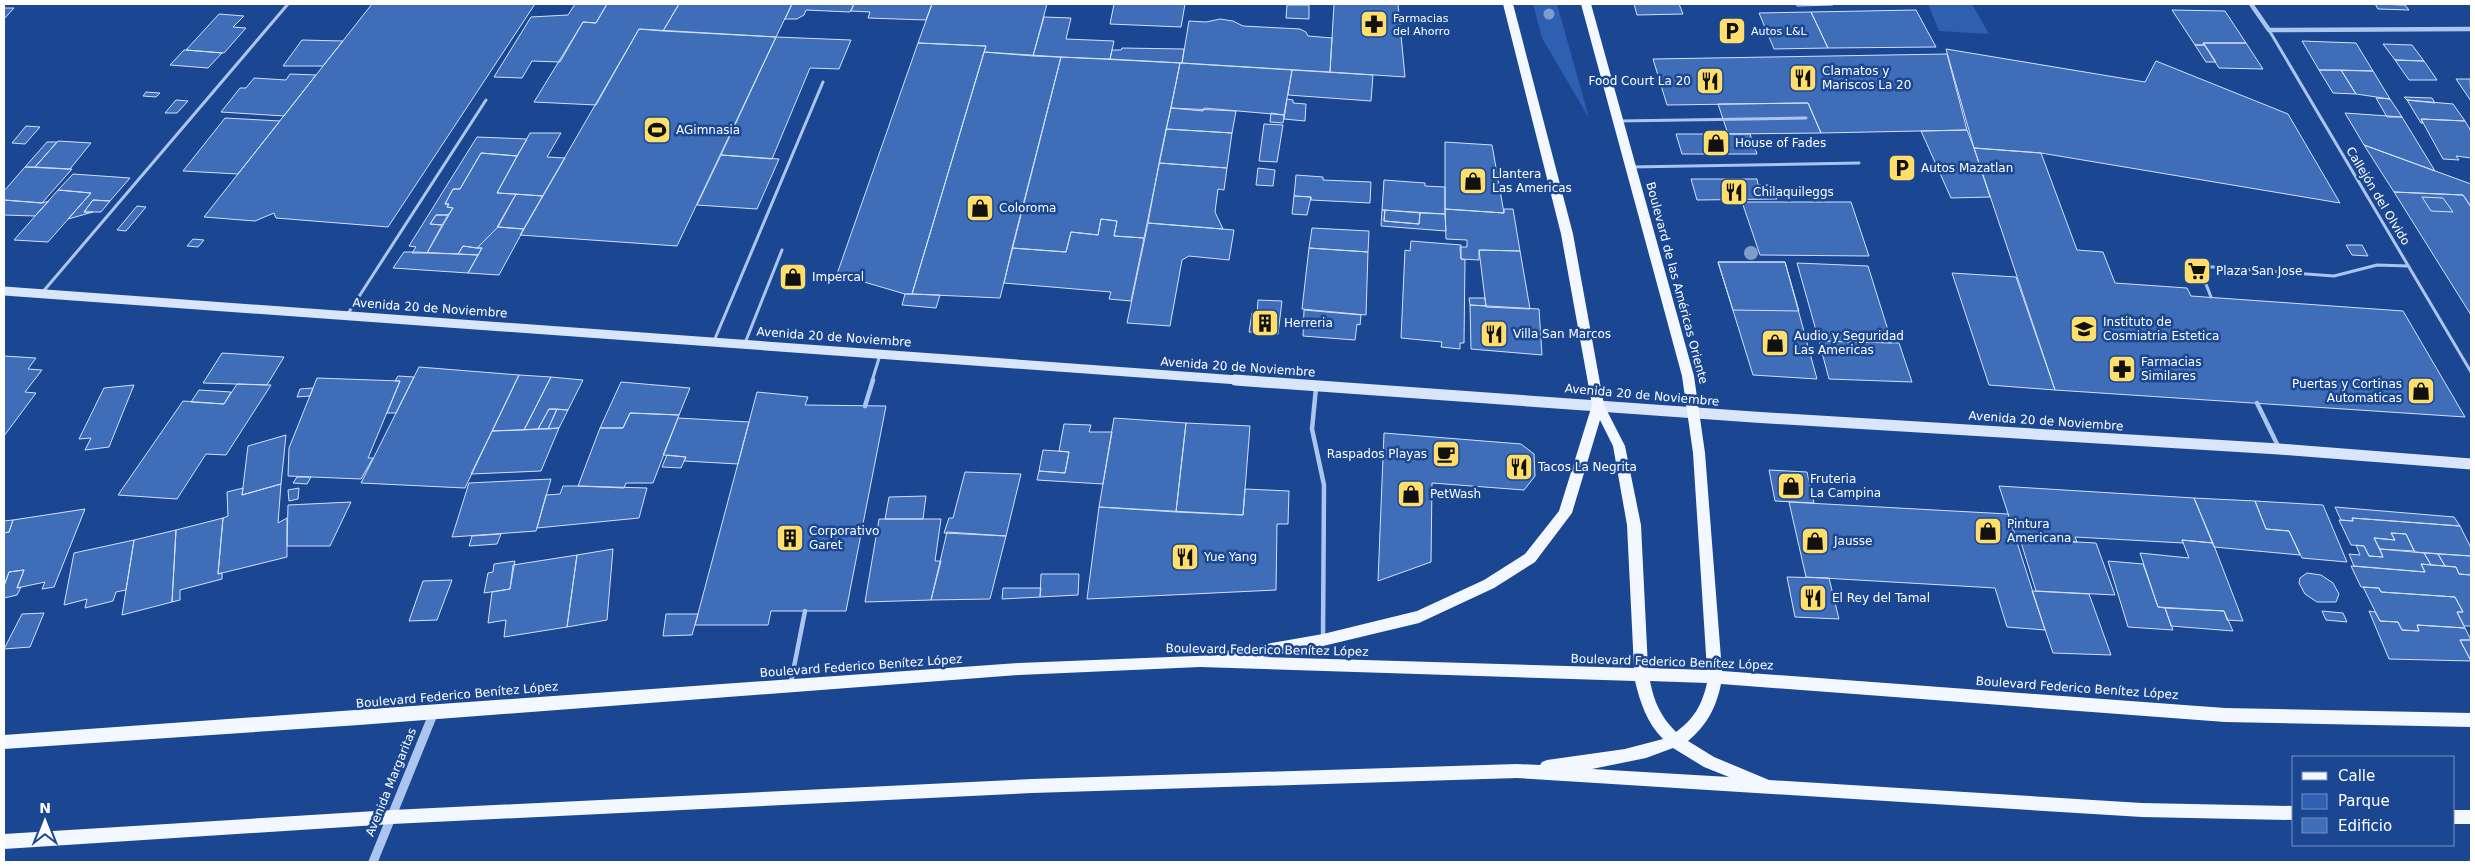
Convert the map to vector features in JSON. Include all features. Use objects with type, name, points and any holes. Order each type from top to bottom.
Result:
[{"type":"main road","points":[[1508,4],[1567,234],[1593,369],[1598,405],[1619,446],[1634,525],[1641,675],[1647,702],[1658,725],[1675,741],[1709,762],[1773,788]]},
{"type":"main road","name":"Boulevard de las Américas Oriente","points":[[1517,771],[1625,757],[1675,741],[1696,726],[1710,703],[1715,677],[1713,620],[1694,412],[1688,376],[1586,4]]},
{"type":"main road","name":"Avenida 20 de Noviembre","points":[[4,292],[745,343],[1694,412],[2279,449],[2471,464]]},
{"type":"main road","points":[[1200,661],[1323,640],[1419,617],[1489,584],[1530,558],[1565,512],[1598,405]]},
{"type":"main road","name":"Boulevard Federico Benítez López","points":[[4,742],[790,687],[1019,669],[1200,661],[1715,677],[2226,715],[2471,720]]},
{"type":"main road","points":[[4,842],[392,817],[1032,786],[1517,771],[2142,810],[2292,813]]},
{"type":"main road","points":[[2455,817],[2471,817]]},
{"type":"street","name":"Callejón del Olvido","points":[[2251,4],[2269,30]]},
{"type":"street","points":[[2269,30],[2471,29]]},
{"type":"street","name":"Avenida Margaritas","points":[[374,862],[434,712]]},
{"type":"lane","points":[[41,294],[288,4]]},
{"type":"lane","name":"Callejón del Olvido","points":[[2269,30],[2471,372]]},
{"type":"lane","points":[[714,341],[823,82]]},
{"type":"lane","points":[[347,315],[486,100]]},
{"type":"lane","points":[[1619,121],[1806,118]]},
{"type":"lane","points":[[1631,167],[1859,163]]},
{"type":"lane","points":[[745,343],[782,250]]},
{"type":"lane","points":[[2211,297],[2199,266],[2334,276],[2377,265],[2408,266]]},
{"type":"lane","points":[[866,406],[881,353]]},
{"type":"lane","points":[[1316,385],[1312,429],[1324,485],[1323,640]]},
{"type":"lane","points":[[2258,403],[2279,449]]},
{"type":"lane","points":[[790,687],[805,611]]},
{"type":"green space","points":[[1533,4],[1557,4],[1589,118],[1542,38]]},
{"type":"green space","points":[[1928,4],[1972,4],[1989,34],[1939,31]]},
{"type":"building","points":[[372,4],[535,4],[388,227],[276,218],[274,213],[255,221],[204,217]]},
{"type":"building","points":[[575,4],[607,4],[596,23],[583,22],[560,62],[532,61],[522,78],[494,77],[531,17],[568,15]]},
{"type":"building","points":[[607,4],[679,4],[663,31],[639,29],[596,105],[534,102],[583,22],[596,23]]},
{"type":"building","points":[[679,4],[792,4],[776,37],[663,31]]},
{"type":"building","points":[[792,4],[854,4],[850,12],[806,10],[804,15],[797,19],[785,19]]},
{"type":"building","points":[[854,4],[932,4],[926,20],[868,18],[870,12],[851,11]]},
{"type":"building","points":[[932,4],[1047,4],[1033,56],[984,52],[986,46],[918,43]]},
{"type":"building","points":[[1114,4],[1185,4],[1181,27],[1110,24]]},
{"type":"building","points":[[1334,4],[1398,4],[1405,77],[1330,72]]},
{"type":"building","points":[[1634,4],[1679,4],[1683,14],[1637,15]]},
{"type":"building","points":[[1796,4],[1833,4],[1833,5],[1797,6]]},
{"type":"building","points":[[2375,4],[2405,5],[2409,10],[2378,9]]},
{"type":"building","points":[[1287,5],[1309,5],[1309,19],[1286,18]]},
{"type":"building","points":[[4,8],[14,8],[4,19]]},
{"type":"building","points":[[1916,10],[1936,47],[1828,48],[1811,12]]},
{"type":"building","points":[[2172,10],[2225,11],[2246,43],[2203,43],[2205,45],[2195,45]]},
{"type":"building","points":[[1811,12],[1828,48],[1774,49],[1759,13]]},
{"type":"building","points":[[219,14],[244,16],[233,27],[246,28],[224,53],[186,50]]},
{"type":"building","points":[[1044,17],[1071,18],[1066,39],[1114,41],[1110,59],[1033,56]]},
{"type":"building","points":[[1220,19],[1233,21],[1243,26],[1300,29],[1306,32],[1308,36],[1332,38],[1330,72],[1182,63],[1189,21],[1206,22]]},
{"type":"building","name":"AGimnasia","points":[[639,29],[776,37],[677,246],[520,235]]},
{"type":"building","points":[[776,37],[851,40],[839,69],[810,68],[772,159],[721,155]]},
{"type":"building","points":[[302,40],[343,41],[323,66],[283,66]]},
{"type":"building","points":[[2302,41],[2356,43],[2373,71],[2319,70]]},
{"type":"building","points":[[918,43],[986,46],[912,294],[905,294],[837,274]]},
{"type":"building","points":[[2203,43],[2246,43],[2263,69],[2219,68]]},
{"type":"building","points":[[2383,44],[2412,45],[2424,61],[2395,60]]},
{"type":"building","points":[[2195,45],[2205,45],[2216,62],[2206,62]]},
{"type":"building","points":[[1122,48],[1184,49],[1182,63],[1110,59],[1112,50],[1121,50]]},
{"type":"building","points":[[1946,49],[2145,82],[2156,61],[2288,114],[2340,203],[2041,153],[1974,148]]},
{"type":"building","points":[[184,50],[222,53],[208,68],[170,65]]},
{"type":"building","name":"Coloroma","points":[[984,52],[1061,57],[1000,298],[912,294]]},
{"type":"building","points":[[1947,54],[1967,130],[1821,133],[1808,103],[1667,105],[1653,59]]},
{"type":"building","points":[[1061,57],[1180,63],[1144,238],[1114,236],[1117,221],[1101,219],[1098,235],[1071,232],[1066,252],[1012,248]]},
{"type":"building","points":[[2395,60],[2424,61],[2437,80],[2409,80]]},
{"type":"building","points":[[1180,63],[1292,70],[1284,115],[1204,108],[1203,111],[1171,108]]},
{"type":"building","points":[[1292,70],[1373,75],[1371,101],[1288,95]]},
{"type":"building","points":[[2319,70],[2341,70],[2356,94],[2333,93]]},
{"type":"building","points":[[2341,70],[2373,71],[2390,99],[2356,94]]},
{"type":"building","points":[[290,74],[316,75],[284,116],[221,112],[240,88],[246,88],[254,78],[286,80]]},
{"type":"building","points":[[2456,79],[2470,79],[2471,101]]},
{"type":"building","points":[[146,92],[160,93],[156,97],[143,96]]},
{"type":"building","points":[[2404,97],[2432,98],[2435,103],[2407,100]]},
{"type":"building","points":[[2376,98],[2390,99],[2402,117],[2387,117]]},
{"type":"building","points":[[1287,99],[1293,100],[1293,103],[1306,104],[1305,121],[1284,119]]},
{"type":"building","points":[[176,100],[188,101],[177,113],[165,113]]},
{"type":"building","points":[[2407,100],[2453,104],[2465,121],[2421,119],[2423,123],[2421,123]]},
{"type":"building","points":[[1808,103],[1821,133],[1728,134],[1718,104]]},
{"type":"building","points":[[1171,108],[1236,111],[1232,133],[1166,129]]},
{"type":"building","points":[[1271,113],[1284,115],[1283,123],[1270,122]]},
{"type":"building","points":[[2345,113],[2402,117],[2435,171],[2364,145]]},
{"type":"building","points":[[225,118],[280,121],[238,174],[183,171]]},
{"type":"building","points":[[2421,119],[2465,121],[2471,131],[2471,158],[2456,156],[2459,160],[2443,159]]},
{"type":"building","points":[[1264,124],[1283,125],[1277,162],[1259,161]]},
{"type":"building","points":[[26,126],[40,127],[25,144],[12,143]]},
{"type":"building","points":[[1166,129],[1232,133],[1227,168],[1159,163]]},
{"type":"building","points":[[1967,130],[1990,197],[1951,198],[1921,131]]},
{"type":"building","points":[[530,133],[561,133],[547,157],[565,158],[543,196],[497,193]]},
{"type":"building","name":"House of Fades","points":[[1676,134],[1750,134],[1757,154],[1682,154]]},
{"type":"building","points":[[477,137],[527,139],[517,156],[481,153],[460,189],[453,189],[445,204],[449,204],[447,207],[453,208],[448,215],[436,215],[430,224],[442,225],[427,253],[412,253],[416,247],[409,246]]},
{"type":"building","points":[[58,141],[91,143],[70,169],[35,167]]},
{"type":"building","points":[[47,142],[57,142],[35,167],[25,167]]},
{"type":"building","name":"Llantera Las Americas","points":[[1445,142],[1492,145],[1504,213],[1445,209]]},
{"type":"building","points":[[2364,145],[2471,184],[2471,207],[2463,195],[2394,192]]},
{"type":"building","points":[[1974,148],[2041,153],[2077,250],[2103,252],[2115,283],[2187,288],[2191,296],[2403,311],[2465,417],[2055,390]]},
{"type":"building","points":[[481,153],[517,156],[497,193],[516,194],[498,227],[477,248],[463,246],[458,254],[427,253],[453,208],[447,207],[449,204],[445,204],[453,189],[460,189]]},
{"type":"building","points":[[721,155],[779,159],[757,209],[697,205]]},
{"type":"building","points":[[1159,163],[1227,168],[1224,190],[1218,189],[1215,212],[1223,229],[1148,223]]},
{"type":"building","points":[[25,167],[72,169],[42,203],[4,200],[4,191]]},
{"type":"building","points":[[1258,168],[1275,170],[1273,186],[1256,185]]},
{"type":"building","points":[[73,174],[130,178],[110,201],[93,200],[84,212],[93,212],[68,219],[91,193],[58,190]]},
{"type":"building","points":[[1296,175],[1323,177],[1323,180],[1371,182],[1370,203],[1311,200],[1311,197],[1294,196]]},
{"type":"building","name":"Chilaquileggs","points":[[1691,179],[1757,179],[1758,185],[1772,185],[1777,199],[1697,200]]},
{"type":"building","points":[[1384,180],[1425,183],[1425,186],[1445,187],[1445,214],[1382,210]]},
{"type":"building","points":[[58,190],[91,193],[48,242],[14,240]]},
{"type":"building","points":[[2394,192],[2463,195],[2471,207],[2471,315]]},
{"type":"building","points":[[516,194],[543,196],[524,229],[497,227]]},
{"type":"building","points":[[1294,196],[1311,197],[1307,215],[1292,214]]},
{"type":"building","points":[[2422,197],[2443,198],[2453,212],[2431,211]]},
{"type":"building","points":[[4,200],[42,203],[49,201],[35,216],[4,215]]},
{"type":"building","points":[[93,200],[110,201],[101,212],[84,212]]},
{"type":"building","points":[[1742,202],[1851,202],[1869,256],[1760,255]]},
{"type":"building","points":[[137,206],[146,207],[126,231],[117,230]]},
{"type":"building","points":[[1445,209],[1504,213],[1504,209],[1513,209],[1520,251],[1479,250],[1479,260],[1461,259],[1460,247],[1467,247],[1467,240],[1446,239]]},
{"type":"building","points":[[1382,210],[1385,210],[1384,221],[1419,224],[1420,213],[1445,214],[1446,231],[1381,226]]},
{"type":"building","points":[[1385,210],[1420,213],[1419,224],[1384,221]]},
{"type":"building","points":[[436,215],[448,215],[442,225],[430,224]]},
{"type":"building","points":[[1101,219],[1117,221],[1114,236],[1144,238],[1131,301],[1109,299],[1111,292],[1004,283],[1012,248],[1066,252],[1071,232],[1098,235]]},
{"type":"building","points":[[1148,223],[1234,230],[1229,260],[1189,256],[1182,260],[1170,326],[1127,323]]},
{"type":"building","points":[[498,227],[524,229],[499,275],[468,273],[482,248],[477,248]]},
{"type":"building","points":[[1312,228],[1369,231],[1368,252],[1309,248]]},
{"type":"building","points":[[193,239],[204,240],[198,247],[187,246]]},
{"type":"building","points":[[1411,241],[1461,245],[1461,259],[1465,260],[1464,343],[1460,343],[1460,349],[1441,347],[1442,342],[1401,338],[1405,250],[1410,251]]},
{"type":"building","points":[[2346,245],[2362,245],[2368,256],[2352,255]]},
{"type":"building","points":[[463,246],[482,248],[478,255],[458,254]]},
{"type":"building","points":[[1309,248],[1368,252],[1366,315],[1302,309]]},
{"type":"building","points":[[1479,250],[1520,251],[1530,309],[1486,307]]},
{"type":"building","points":[[404,252],[478,255],[468,273],[393,268]]},
{"type":"building","name":"Audio y Seguridad Las Americas","points":[[1718,262],[1785,262],[1817,379],[1753,375]]},
{"type":"building","points":[[1718,262],[1785,262],[1799,311],[1733,310]]},
{"type":"building","points":[[1797,263],[1868,266],[1892,343],[1819,341]]},
{"type":"building","points":[[1952,273],[2016,277],[2055,390],[1989,385]]},
{"type":"building","points":[[905,294],[940,295],[936,308],[902,305]]},
{"type":"building","points":[[1469,298],[1485,298],[1486,306],[1470,305]]},
{"type":"building","name":"Herreria","points":[[1258,300],[1282,301],[1278,334],[1249,332],[1252,313],[1257,314]]},
{"type":"building","points":[[1470,305],[1539,309],[1542,355],[1471,349]]},
{"type":"building","points":[[1304,310],[1361,315],[1360,325],[1357,324],[1355,340],[1303,336]]},
{"type":"building","points":[[1819,341],[1899,343],[1912,382],[1829,379]]},
{"type":"building","points":[[222,353],[284,357],[267,385],[203,383]]},
{"type":"building","points":[[4,356],[36,358],[28,369],[42,370],[25,392],[36,393],[4,436]]},
{"type":"building","points":[[419,367],[519,375],[465,488],[361,483]]},
{"type":"building","points":[[519,375],[551,377],[524,430],[492,431]]},
{"type":"building","points":[[398,376],[414,377],[396,413],[387,413],[400,381],[395,381]]},
{"type":"building","points":[[551,377],[583,380],[568,410],[549,409],[538,429],[524,430]]},
{"type":"building","points":[[317,378],[400,381],[368,458],[373,458],[361,479],[288,476],[289,448]]},
{"type":"building","points":[[621,382],[690,388],[679,415],[630,413],[623,428],[600,428]]},
{"type":"building","points":[[237,384],[271,385],[226,455],[206,454],[177,499],[118,495],[183,401],[224,404]]},
{"type":"building","points":[[134,385],[109,447],[85,450],[91,438],[79,439],[104,388]]},
{"type":"building","points":[[313,388],[310,396],[297,397],[300,389]]},
{"type":"building","points":[[199,390],[231,392],[224,404],[191,402]]},
{"type":"building","name":"Corporativo Garet","points":[[757,392],[808,397],[805,405],[886,406],[846,611],[771,611],[768,625],[695,625]]},
{"type":"building","points":[[549,409],[557,409],[548,429],[538,429]]},
{"type":"building","points":[[557,409],[568,410],[559,428],[548,429]]},
{"type":"building","points":[[630,413],[679,415],[653,483],[626,483],[624,488],[578,486],[600,428],[623,428]]},
{"type":"building","points":[[678,418],[749,422],[738,464],[684,461],[686,457],[663,455]]},
{"type":"building","points":[[1114,418],[1186,423],[1176,512],[1099,507]]},
{"type":"building","points":[[1186,423],[1250,426],[1243,515],[1176,512]]},
{"type":"building","points":[[1064,424],[1091,425],[1089,432],[1112,432],[1103,484],[1037,480],[1039,471],[1065,473],[1069,452],[1059,451]]},
{"type":"building","points":[[559,428],[541,471],[471,474],[492,431]]},
{"type":"building","points":[[1384,433],[1521,444],[1534,454],[1535,476],[1524,490],[1432,483],[1431,562],[1378,581]]},
{"type":"building","points":[[286,435],[281,484],[242,495],[248,446]]},
{"type":"building","points":[[1043,450],[1069,452],[1065,473],[1039,471]]},
{"type":"building","points":[[667,455],[686,457],[681,468],[662,467]]},
{"type":"building","name":"Fruteria La Campina","points":[[1769,470],[1807,472],[1814,503],[1775,501]]},
{"type":"building","points":[[965,472],[1021,474],[1006,536],[944,533],[949,518],[953,518]]},
{"type":"building","points":[[297,477],[311,477],[307,484],[293,483]]},
{"type":"building","points":[[551,479],[536,531],[452,537],[469,483]]},
{"type":"building","points":[[281,484],[278,523],[287,518],[287,557],[218,574],[223,518],[228,516],[227,492],[243,488],[242,495]]},
{"type":"building","points":[[563,486],[647,488],[639,518],[537,528],[546,495],[560,494]]},
{"type":"building","points":[[1999,486],[2194,498],[2213,543],[2182,540],[2183,543],[2075,537],[2077,542],[2016,538]]},
{"type":"building","points":[[299,488],[298,499],[289,501],[288,490]]},
{"type":"building","name":"Yue Yang","points":[[1245,489],[1289,491],[1288,524],[1277,524],[1276,590],[1087,599],[1099,507],[1243,515]]},
{"type":"building","points":[[926,496],[923,519],[885,519],[889,497]]},
{"type":"building","points":[[2194,498],[2255,501],[2266,529],[2289,531],[2300,555],[2214,547]]},
{"type":"building","points":[[2255,501],[2323,505],[2347,562],[2302,558],[2289,531],[2266,529]]},
{"type":"building","points":[[351,502],[330,546],[287,546],[288,505]]},
{"type":"building","points":[[1789,502],[2008,514],[2045,630],[2007,627],[1995,588],[1806,577]]},
{"type":"building","points":[[2335,507],[2454,517],[2460,526],[2352,518],[2353,521],[2341,520]]},
{"type":"building","points":[[85,509],[54,587],[42,589],[45,582],[17,588],[24,570],[9,572],[4,586],[4,533],[9,532],[13,520]]},
{"type":"building","points":[[223,518],[218,574],[222,573],[222,579],[180,590],[180,600],[172,602],[176,530]]},
{"type":"building","points":[[2352,518],[2460,526],[2471,548],[2471,556],[2415,552],[2406,534],[2391,533],[2395,540],[2374,538],[2383,557],[2369,556],[2364,546],[2351,545],[2339,520],[2353,521]]},
{"type":"building","points":[[879,519],[941,519],[935,561],[941,561],[931,600],[865,602]]},
{"type":"building","points":[[13,520],[9,532],[4,533],[4,521]]},
{"type":"building","points":[[176,530],[172,602],[122,615],[134,540]]},
{"type":"building","points":[[947,532],[1006,536],[990,599],[931,600]]},
{"type":"building","points":[[2391,533],[2406,534],[2414,551],[2380,549],[2374,538],[2395,540]]},
{"type":"building","points":[[501,534],[497,544],[469,546],[472,536]]},
{"type":"building","points":[[2020,539],[2096,543],[2115,595],[2036,591]]},
{"type":"building","points":[[134,540],[126,590],[116,592],[113,601],[85,608],[87,599],[64,605],[74,553]]},
{"type":"building","points":[[2182,540],[2213,543],[2243,621],[2227,620],[2224,611],[2158,607],[2140,553],[2189,558]]},
{"type":"building","points":[[2356,545],[2364,546],[2369,556],[2383,557],[2380,549],[2424,553],[2431,565],[2421,564],[2425,572],[2354,566],[2349,554],[2360,555]]},
{"type":"building","points":[[613,549],[607,620],[567,627],[577,555]]},
{"type":"building","points":[[2424,553],[2438,554],[2445,566],[2431,565]]},
{"type":"building","points":[[2438,554],[2471,556],[2471,575],[2459,574],[2456,567],[2445,566]]},
{"type":"building","points":[[577,555],[567,627],[504,637],[506,620],[488,623],[492,592],[510,589],[513,565]]},
{"type":"building","points":[[515,561],[510,589],[484,593],[488,573],[493,572],[494,564]]},
{"type":"building","points":[[2108,561],[2143,564],[2158,607],[2165,608],[2173,630],[2128,627]]},
{"type":"building","points":[[2421,564],[2456,567],[2459,574],[2471,575],[2471,626],[2464,626],[2457,612],[2463,612],[2455,597],[2381,592],[2379,588],[2361,587],[2351,566],[2425,572]]},
{"type":"building","points":[[24,570],[17,588],[21,587],[17,595],[4,598],[4,586],[9,572]]},
{"type":"building","points":[[2307,573],[2321,575],[2333,583],[2339,594],[2336,602],[2317,602],[2305,594],[2299,583],[2300,578]]},
{"type":"building","points":[[1041,574],[1079,574],[1078,595],[1040,597]]},
{"type":"building","name":"El Rey del Tamal","points":[[1787,577],[1829,578],[1839,619],[1795,617]]},
{"type":"building","points":[[452,580],[437,620],[409,621],[423,581]]},
{"type":"building","points":[[2363,587],[2379,588],[2381,592],[2455,597],[2463,612],[2457,612],[2465,628],[2417,625],[2419,631],[2402,630],[2398,622],[2380,621]]},
{"type":"building","points":[[1003,588],[1041,588],[1040,597],[1002,599]]},
{"type":"building","points":[[2032,591],[2089,594],[2111,655],[2053,653]]},
{"type":"building","points":[[2165,608],[2224,611],[2233,631],[2171,626]]},
{"type":"building","points":[[2322,611],[2343,613],[2347,622],[2326,620]]},
{"type":"building","points":[[2369,611],[2375,612],[2380,621],[2398,622],[2402,630],[2419,631],[2417,625],[2465,628],[2471,640],[2460,640],[2471,661],[2389,659]]},
{"type":"building","points":[[44,613],[30,647],[4,649],[22,614]]},
{"type":"building","points":[[666,614],[698,614],[692,635],[663,636]]},
{"type":"building","points":[[2460,640],[2471,640],[2471,659],[2470,659]]},
{"type":"place","name":"Farmacias del Ahorro","points":[[1374,24]]},
{"type":"place","name":"Autos L&L","points":[[1732,31]]},
{"type":"place","name":"Clamatos y Mariscos La 20","points":[[1803,78]]},
{"type":"place","name":"Food Court La 20","points":[[1710,81]]},
{"type":"place","name":"AGimnasia","points":[[657,130]]},
{"type":"place","name":"House of Fades","points":[[1716,143]]},
{"type":"place","name":"Autos Mazatlan","points":[[1902,168]]},
{"type":"place","name":"Llantera Las Americas","points":[[1473,181]]},
{"type":"place","name":"Chilaquileggs","points":[[1734,192]]},
{"type":"place","name":"Coloroma","points":[[980,208]]},
{"type":"place","name":"Plaza San Jose","points":[[2197,271]]},
{"type":"place","name":"Impercal","points":[[793,277]]},
{"type":"place","name":"Herreria","points":[[1265,323]]},
{"type":"place","name":"Instituto de Cosmiatria Estetica","points":[[2084,329]]},
{"type":"place","name":"Villa San Marcos","points":[[1494,334]]},
{"type":"place","name":"Audio y Seguridad Las Americas","points":[[1775,343]]},
{"type":"place","name":"Farmacias Similares","points":[[2122,369]]},
{"type":"place","name":"Puertas y Cortinas Automaticas","points":[[2421,391]]},
{"type":"place","name":"Raspados Playas","points":[[1446,454]]},
{"type":"place","name":"Tacos La Negrita","points":[[1519,467]]},
{"type":"place","name":"Fruteria La Campina","points":[[1791,486]]},
{"type":"place","name":"PetWash","points":[[1411,494]]},
{"type":"place","name":"Pintura Americana","points":[[1988,531]]},
{"type":"place","name":"Corporativo Garet","points":[[790,538]]},
{"type":"place","name":"Jausse","points":[[1815,541]]},
{"type":"place","name":"Yue Yang","points":[[1185,557]]},
{"type":"place","name":"El Rey del Tamal","points":[[1813,598]]}]
